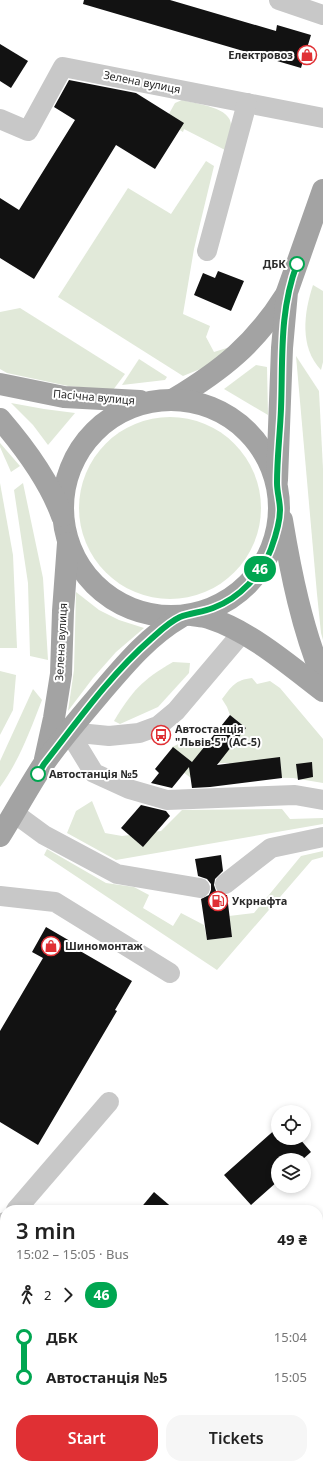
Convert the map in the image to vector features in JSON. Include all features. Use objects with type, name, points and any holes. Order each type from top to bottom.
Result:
[{"type":"main road","points":[[174,399],[200,384],[246,347],[271,318],[287,292],[323,190]]},
{"type":"main road","points":[[287,292],[282,348],[277,484],[290,569],[311,649],[323,679]]},
{"type":"main road","name":"Пасічна вулиця","points":[[0,384],[64,397],[141,401],[174,399],[190,400],[213,408],[241,427],[261,451],[277,484]]},
{"type":"main road","points":[[63,519],[64,495],[67,477],[73,460],[94,430],[108,418],[141,401]]},
{"type":"main road","points":[[0,420],[35,464],[56,499],[63,519],[68,543],[84,572],[99,588],[116,600],[150,614],[208,617],[242,633],[283,659],[323,691]]},
{"type":"main road","points":[[185,616],[213,608],[230,600],[256,576],[267,558],[273,544],[280,511]]},
{"type":"main road","name":"Зелена вулиця","points":[[44,764],[54,718],[61,674],[63,611],[68,543]]},
{"type":"main road","name":"Зелена вулиця","points":[[0,836],[44,764],[122,668],[165,626],[185,616]]},
{"type":"street","points":[[278,0],[323,15]]},
{"type":"street","name":"Зелена вулиця","points":[[0,119],[28,131],[63,67],[323,118]]},
{"type":"street","points":[[207,251],[247,103]]},
{"type":"street","points":[[69,732],[109,736],[138,734],[158,726],[176,711],[242,633]]},
{"type":"street","points":[[69,732],[94,773],[130,789],[167,800],[295,795],[323,800]]},
{"type":"street","points":[[14,813],[44,835],[117,874],[200,888]]},
{"type":"street","points":[[225,884],[271,848],[323,837]]},
{"type":"street","points":[[0,896],[55,902],[170,974]]},
{"type":"street","points":[[20,1205],[109,1102]]},
{"type":"green space","points":[[182,100],[212,107],[226,114],[230,120],[231,126],[230,135],[225,150],[184,129],[183,132],[165,121],[175,103]]},
{"type":"green space","points":[[206,161],[214,166],[194,249],[183,314],[210,326],[206,337],[214,352],[230,347],[220,361],[183,376],[58,297],[128,188],[171,214]]},
{"type":"green space","points":[[313,285],[323,291],[323,362],[321,370],[309,351],[306,340],[305,329],[307,306]]},
{"type":"green space","points":[[20,308],[125,374],[113,390],[68,386],[7,373],[0,369],[0,312]]},
{"type":"green space","points":[[296,356],[319,391],[323,469],[323,640],[317,594]]},
{"type":"green space","points":[[139,359],[167,377],[165,380],[122,385]]},
{"type":"green space","points":[[256,365],[267,367],[268,415],[224,389]]},
{"type":"green space","points":[[11,403],[75,413],[48,445],[33,425]]},
{"type":"green space","points":[[179,417],[188,418],[205,424],[221,432],[235,443],[246,457],[254,473],[260,490],[260,526],[254,543],[246,559],[235,573],[221,584],[188,598],[161,599],[152,598],[135,592],[119,584],[99,566],[86,543],[80,526],[79,499],[80,490],[86,473],[94,457],[112,437],[135,424],[152,418]]},
{"type":"green space","points":[[0,443],[20,466],[11,472],[0,447]]},
{"type":"green space","points":[[0,483],[13,555],[17,648],[0,648]]},
{"type":"green space","points":[[23,483],[43,578],[48,660],[30,656],[28,583],[14,490]]},
{"type":"green space","points":[[76,592],[99,610],[119,620],[144,628],[116,652],[93,678],[68,711],[74,670]]},
{"type":"green space","points":[[173,662],[190,663],[189,673],[158,707],[120,724],[114,721],[132,694],[145,681]]},
{"type":"green space","points":[[0,671],[16,675],[13,710],[0,735]]},
{"type":"green space","points":[[252,678],[257,684],[270,681],[280,688],[323,739],[323,783],[293,778],[232,777],[229,763],[218,763],[195,781],[178,767],[172,754],[172,747],[187,740],[197,744],[203,749],[225,738],[235,742],[246,728],[230,715],[222,699],[234,684],[242,680]]},
{"type":"green space","points":[[33,689],[42,700],[13,767],[0,787],[0,761]]},
{"type":"green space","points":[[92,801],[105,833],[122,836],[161,831],[182,810],[282,809],[290,819],[323,818],[323,824],[116,860],[67,833],[76,811]]},
{"type":"green space","points":[[47,849],[106,883],[134,887],[149,895],[143,908],[173,926],[181,913],[204,925],[207,940],[232,937],[229,916],[254,913],[301,856],[323,851],[323,857],[312,860],[217,970],[44,855]]},
{"type":"building","points":[[84,0],[170,0],[276,31],[277,25],[311,35],[301,68],[83,4]]},
{"type":"building","points":[[0,44],[28,61],[11,88],[0,81]]},
{"type":"building","points":[[69,80],[136,93],[184,123],[155,169],[116,145],[34,279],[0,258],[0,198],[19,210],[75,120],[54,107]]},
{"type":"building","points":[[218,271],[244,281],[231,311],[194,295],[203,273],[215,278]]},
{"type":"building","points":[[230,715],[246,728],[217,765],[280,757],[282,778],[192,788],[189,767],[172,788],[151,783],[159,773],[155,769],[173,747],[192,762]]},
{"type":"building","points":[[312,762],[313,777],[298,780],[296,764]]},
{"type":"building","points":[[141,805],[166,811],[170,816],[143,847],[121,828]]},
{"type":"building","points":[[221,855],[223,871],[215,879],[214,885],[216,891],[221,895],[227,895],[232,937],[207,940],[201,899],[209,895],[211,884],[207,879],[198,876],[195,859]]},
{"type":"building","points":[[46,927],[70,941],[68,944],[132,981],[115,1010],[117,1011],[38,1145],[0,1122],[0,1031],[43,958],[32,952]]},
{"type":"building","points":[[271,1133],[271,1145],[305,1145],[311,1152],[271,1153],[271,1187],[251,1205],[224,1175]]},
{"type":"building","points":[[154,1192],[169,1205],[143,1205]]},
{"type":"bus line","name":"46","points":[[38,774],[44,764],[97,698],[122,668],[150,639],[165,626],[181,617],[213,608],[230,600],[256,576],[267,558],[274,539],[280,511],[277,484],[284,318],[287,292],[297,264]]},
{"type":"place","name":"Електровоз","points":[[307,55]]},
{"type":"place","name":"ДБК","points":[[297,264]]},
{"type":"place","name":"Автостанція \"Львів-5\" (АС-5)","points":[[161,735]]},
{"type":"place","name":"Автостанція №5","points":[[38,774]]},
{"type":"place","name":"Укрнафта","points":[[218,901]]},
{"type":"place","name":"Шиномонтаж","points":[[51,946]]}]
